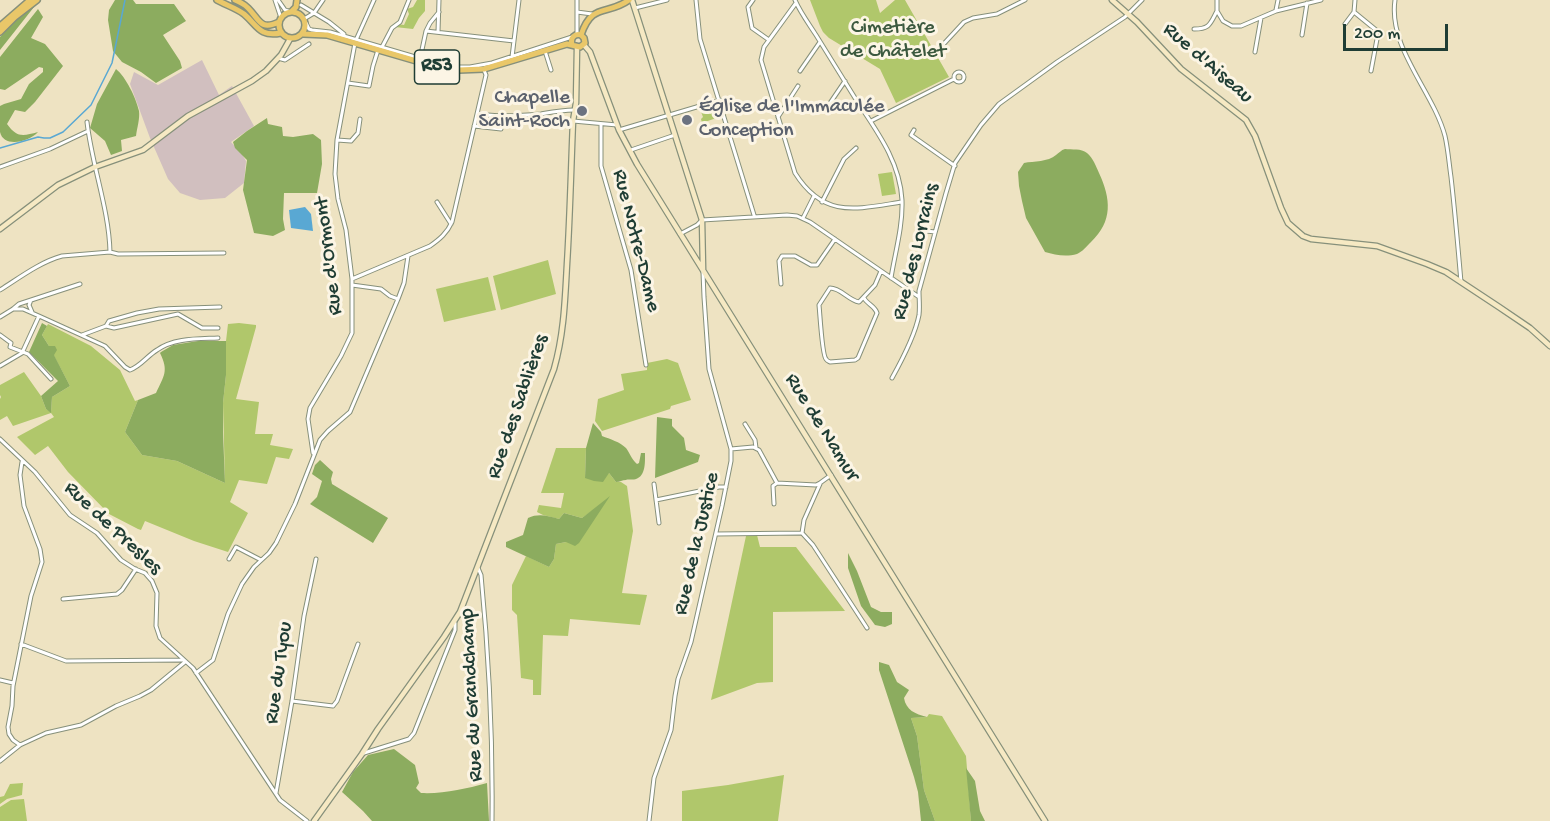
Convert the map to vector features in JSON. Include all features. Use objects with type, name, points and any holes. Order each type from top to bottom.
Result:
[{"type":"main road","points":[[0,26],[27,4],[37,0]]},
{"type":"main road","points":[[0,229],[58,185],[94,167],[143,150],[188,116],[266,71],[284,51],[290,39],[281,33],[261,32],[246,16],[217,0]]},
{"type":"main road","points":[[235,0],[248,8],[265,25],[272,25],[280,20],[299,3]]},
{"type":"main road","points":[[575,46],[572,40],[592,15],[620,6],[630,0],[702,220],[703,269]]},
{"type":"main road","name":"Rue d'Aiseau","points":[[1112,0],[1181,69],[1246,120],[1255,136],[1288,223],[1303,236],[1311,239],[1377,246],[1427,264],[1461,282],[1530,328],[1550,346]]},
{"type":"main road","points":[[0,32],[27,4]]},
{"type":"main road","points":[[291,12],[301,15],[305,21],[306,28],[303,34]]},
{"type":"main road","points":[[280,20],[281,33]]},
{"type":"main road","name":"R53","points":[[290,39],[303,34],[327,35],[355,41],[445,69],[465,71],[484,69],[567,44],[580,47],[584,45]]},
{"type":"main road","points":[[577,35],[585,40],[584,45]]},
{"type":"main road","name":"Rue de Namur","points":[[584,45],[590,52],[618,128],[629,150],[1046,821]]},
{"type":"main road","name":"Rue des Sablières","points":[[314,821],[460,612],[551,378],[559,351],[565,304],[575,46]]},
{"type":"street","points":[[276,0],[280,20]]},
{"type":"street","points":[[276,0],[283,8],[291,12]]},
{"type":"street","points":[[322,0],[314,13],[305,21],[309,29],[328,31],[355,41]]},
{"type":"street","name":"Rue d'Ormont","points":[[314,455],[308,419],[310,408],[352,333],[352,279],[346,230],[336,182],[337,140],[355,41],[374,0]]},
{"type":"street","points":[[348,82],[369,86],[373,66],[380,49],[392,28],[400,21],[409,0]]},
{"type":"street","points":[[438,32],[439,0]]},
{"type":"street","points":[[512,57],[519,0]]},
{"type":"street","points":[[380,49],[448,66],[484,65],[577,35],[577,0]]},
{"type":"street","points":[[634,8],[667,0]]},
{"type":"street","points":[[696,0],[700,39],[754,216]]},
{"type":"street","points":[[753,0],[748,7],[752,28],[769,40]]},
{"type":"street","points":[[939,49],[964,22],[973,18],[998,14],[1025,0]]},
{"type":"street","name":"Rue des Lorrains","points":[[892,378],[904,356],[918,320],[919,297],[955,166],[981,125],[999,105],[1128,14],[1142,0]]},
{"type":"street","points":[[1194,29],[1204,29],[1209,26],[1217,11],[1217,0]]},
{"type":"street","points":[[1276,11],[1278,0]]},
{"type":"street","points":[[1217,11],[1223,21],[1232,26],[1241,26],[1276,11],[1321,0]]},
{"type":"street","points":[[1345,24],[1354,12],[1355,0]]},
{"type":"street","points":[[1395,0],[1396,26],[1405,53],[1437,112],[1445,137],[1461,282]]},
{"type":"street","points":[[891,278],[902,202],[894,163],[871,121],[796,1],[762,52],[762,65],[795,173],[803,186],[814,196],[836,207],[865,208],[902,202]]},
{"type":"street","points":[[299,3],[337,28],[344,36]]},
{"type":"street","points":[[1302,35],[1307,3]]},
{"type":"street","points":[[420,59],[426,31],[439,12]]},
{"type":"street","points":[[577,12],[592,15]]},
{"type":"street","points":[[1354,12],[1376,30],[1377,39],[1371,71]]},
{"type":"street","points":[[1255,52],[1261,18]]},
{"type":"street","points":[[426,31],[514,41]]},
{"type":"street","points":[[800,71],[820,42]]},
{"type":"street","points":[[278,58],[285,60],[309,44]]},
{"type":"street","points":[[544,50],[551,70]]},
{"type":"street","points":[[352,279],[430,246],[448,231],[486,75],[484,69]]},
{"type":"street","points":[[871,121],[954,79]]},
{"type":"street","points":[[826,109],[844,81]]},
{"type":"street","points":[[778,117],[798,86]]},
{"type":"street","points":[[573,121],[618,128],[669,116],[720,100]]},
{"type":"street","points":[[477,114],[521,115],[574,110]]},
{"type":"street","points":[[337,140],[351,141],[358,133],[360,119]]},
{"type":"street","points":[[87,122],[94,167],[110,237],[110,252]]},
{"type":"street","name":"Rue Notre-Dame","points":[[601,124],[601,166],[632,270],[646,365]]},
{"type":"street","points":[[474,126],[501,129]]},
{"type":"street","points":[[914,130],[912,135],[955,166]]},
{"type":"street","points":[[0,167],[50,149],[88,131]]},
{"type":"street","points":[[629,150],[675,135]]},
{"type":"street","points":[[822,202],[844,159],[856,148]]},
{"type":"street","points":[[803,218],[814,196]]},
{"type":"street","points":[[437,202],[451,224]]},
{"type":"street","points":[[680,234],[702,220],[787,214],[803,218],[919,297]]},
{"type":"street","points":[[918,230],[935,232]]},
{"type":"street","points":[[781,284],[778,261],[782,256],[795,256],[811,265],[817,265],[835,239]]},
{"type":"street","points":[[0,290],[55,258],[110,252],[118,254],[224,253]]},
{"type":"street","points":[[196,673],[213,660],[228,615],[242,584],[254,567],[269,554],[281,533],[320,440],[327,431],[350,412],[404,283],[408,256]]},
{"type":"street","name":"Rue de la Justice","points":[[649,821],[654,778],[672,730],[678,680],[691,642],[731,461],[731,449],[710,369],[703,269]]},
{"type":"street","points":[[864,298],[877,313],[858,358],[826,361],[819,305],[821,301],[830,288],[835,288],[859,302],[875,285],[881,271]]},
{"type":"street","points":[[0,317],[20,304],[80,284]]},
{"type":"street","points":[[352,285],[381,289],[398,299]]},
{"type":"street","points":[[31,300],[29,306],[32,313]]},
{"type":"street","points":[[106,326],[109,321],[137,313],[181,307],[220,307]]},
{"type":"street","points":[[13,309],[23,309],[39,315],[105,346],[130,370],[136,368],[158,349],[169,344],[185,340],[218,338]]},
{"type":"street","points":[[0,366],[22,353],[39,315]]},
{"type":"street","points":[[82,335],[106,326],[114,328],[178,315],[202,328],[218,328]]},
{"type":"street","points":[[0,335],[11,343],[10,347],[28,354],[51,379]]},
{"type":"street","points":[[745,424],[755,440],[756,448]]},
{"type":"street","name":"Rue de Presles","points":[[0,439],[35,472],[70,515],[97,533],[121,560],[146,573],[157,593],[156,626],[160,638],[193,668],[280,800],[308,821]]},
{"type":"street","points":[[731,449],[753,447],[759,450],[777,483]]},
{"type":"street","points":[[20,745],[9,734],[13,683],[31,596],[42,562],[40,549],[24,506],[20,475],[22,460]]},
{"type":"street","points":[[774,504],[773,486],[777,483],[816,485],[831,475]]},
{"type":"street","points":[[801,533],[804,520],[820,483]]},
{"type":"street","points":[[654,484],[659,523]]},
{"type":"street","points":[[656,500],[726,487]]},
{"type":"street","points":[[716,534],[801,533],[813,546],[867,627]]},
{"type":"street","points":[[229,559],[236,547],[261,560]]},
{"type":"street","name":"Rue du Tyou","points":[[276,793],[304,616],[316,559]]},
{"type":"street","name":"Rue du Grandchamp","points":[[478,568],[481,575],[487,630],[493,757],[492,821]]},
{"type":"street","points":[[63,599],[117,594],[136,569]]},
{"type":"street","name":"Rue des Sablières","points":[[362,753],[409,740],[414,734],[455,630],[454,621]]},
{"type":"street","points":[[445,636],[451,640]]},
{"type":"street","points":[[441,641],[447,650]]},
{"type":"street","points":[[21,644],[66,661],[184,661]]},
{"type":"street","points":[[292,701],[333,706],[358,644]]},
{"type":"street","points":[[0,760],[20,745],[46,733],[81,725],[140,696],[151,690],[184,661]]},
{"type":"street","points":[[0,680],[13,683]]},
{"type":"street","points":[[368,745],[372,751]]},
{"type":"shaded area","points":[[202,60],[219,95],[232,86],[254,126],[231,142],[246,161],[244,183],[225,198],[200,200],[180,193],[168,179],[130,84],[134,72],[158,85]]},
{"type":"green space","points":[[115,0],[133,0],[136,4],[174,4],[186,21],[163,35],[182,68],[156,83],[122,62],[113,51],[108,20],[109,10]]},
{"type":"green space","points":[[417,0],[425,0],[425,11],[413,29],[395,27],[398,24],[404,25],[409,14],[407,9],[413,7]]},
{"type":"green space","name":"Cimetière de Châtelet","points":[[810,0],[876,0],[880,13],[895,0],[905,0],[949,77],[896,103],[880,69],[823,32]]},
{"type":"green space","points":[[29,6],[34,7],[0,50],[0,37]]},
{"type":"green space","points":[[38,9],[43,17],[31,38],[45,44],[63,66],[35,102],[25,112],[15,110],[7,124],[17,134],[38,132],[24,140],[12,142],[2,137],[0,132],[0,106],[21,99],[29,84],[43,72],[43,68],[39,67],[5,90],[0,89],[0,57]]},
{"type":"green space","points":[[116,69],[133,94],[139,117],[136,136],[121,140],[122,151],[111,155],[105,141],[90,128],[97,104]]},
{"type":"green space","points":[[718,103],[722,116],[702,123],[703,117],[700,109]]},
{"type":"green space","points":[[267,118],[268,124],[282,127],[283,136],[313,134],[321,140],[322,164],[317,193],[284,193],[285,230],[273,236],[254,233],[243,190],[247,160],[235,148],[233,142]]},
{"type":"green space","points":[[1065,149],[1082,150],[1091,157],[1106,192],[1108,209],[1103,226],[1084,249],[1073,255],[1057,255],[1045,252],[1026,218],[1018,172],[1024,163],[1049,159]]},
{"type":"green space","points":[[892,172],[896,194],[882,196],[878,174]]},
{"type":"green space","points":[[548,260],[556,294],[501,310],[493,276]]},
{"type":"green space","points":[[488,277],[496,310],[444,322],[436,289]]},
{"type":"green space","points":[[42,323],[47,326],[42,335],[49,346],[55,346],[57,350],[54,355],[70,386],[52,397],[51,413],[46,409],[41,396],[58,381],[29,352]]},
{"type":"green space","points":[[48,324],[91,346],[120,370],[135,401],[138,400],[125,432],[142,455],[177,461],[225,483],[223,403],[226,341],[228,324],[256,325],[256,327],[236,399],[259,402],[255,434],[273,434],[270,445],[293,449],[289,459],[276,457],[267,484],[239,480],[230,502],[248,513],[228,552],[145,521],[141,530],[109,514],[68,472],[48,446],[35,455],[17,437],[54,417],[51,413],[13,426],[7,416],[0,420],[0,385],[24,372],[41,396],[46,409],[51,412],[52,397],[70,386],[42,335]]},
{"type":"green space","points":[[198,341],[226,341],[223,403],[225,483],[177,461],[142,455],[125,432],[138,400],[156,393],[161,382],[165,369],[160,353],[173,345]]},
{"type":"green space","points":[[667,359],[678,363],[691,400],[602,431],[595,421],[598,399],[624,390],[621,374],[647,370],[647,363]]},
{"type":"green space","points":[[657,417],[672,419],[672,426],[684,438],[686,450],[700,455],[698,462],[655,478]]},
{"type":"green space","points":[[593,423],[602,436],[626,448],[637,464],[641,453],[645,453],[642,475],[635,479],[616,482],[609,473],[603,482],[585,478],[586,448]]},
{"type":"green space","points":[[556,448],[586,448],[585,478],[609,473],[616,482],[627,486],[633,531],[622,593],[647,595],[640,625],[570,619],[568,636],[543,635],[541,695],[533,695],[533,680],[521,678],[517,615],[512,610],[512,585],[526,556],[549,567],[554,559],[556,544],[566,542],[592,511],[582,518],[564,513],[559,519],[537,512],[539,505],[561,508],[564,493],[541,493]]},
{"type":"green space","points":[[320,460],[333,472],[332,484],[388,518],[373,543],[310,504],[317,497],[322,481],[312,474],[315,465]]},
{"type":"green space","points":[[610,496],[579,543],[575,546],[566,542],[556,544],[554,559],[549,567],[506,547],[506,542],[523,535],[528,518],[532,516],[540,515],[559,519],[564,513],[582,518]]},
{"type":"green space","points":[[757,535],[760,547],[796,547],[845,611],[773,612],[773,682],[757,683],[711,700],[746,536]]},
{"type":"green space","points":[[848,553],[871,607],[881,612],[892,612],[892,624],[885,627],[875,625],[861,606],[848,568]]},
{"type":"green space","points":[[879,662],[889,665],[897,682],[909,690],[904,698],[909,708],[927,717],[911,718],[917,736],[924,790],[935,821],[921,821],[918,792],[879,670]]},
{"type":"green space","points":[[929,714],[942,716],[966,756],[971,821],[935,821],[924,790],[917,736],[911,718],[927,717]]},
{"type":"green space","points":[[394,749],[415,765],[419,783],[416,788],[421,793],[454,791],[487,783],[489,821],[372,821],[342,792],[353,772],[368,755]]},
{"type":"green space","points":[[966,768],[975,781],[980,811],[985,821],[971,821]]},
{"type":"green space","points":[[784,775],[778,821],[682,821],[682,791]]},
{"type":"green space","points":[[23,783],[22,795],[7,799],[0,804],[0,797],[4,796],[10,784]]},
{"type":"green space","points":[[24,799],[27,821],[0,821],[0,807],[11,800]]},
{"type":"water","points":[[305,207],[311,214],[313,231],[291,228],[289,210]]},
{"type":"waterway","points":[[0,148],[38,137],[50,138],[63,132],[91,105],[112,63],[125,0]]},
{"type":"place","name":"Chapelle Saint-Roch","points":[[582,111]]},
{"type":"place","name":"Église de l'Immaculée Conception","points":[[687,120]]}]
